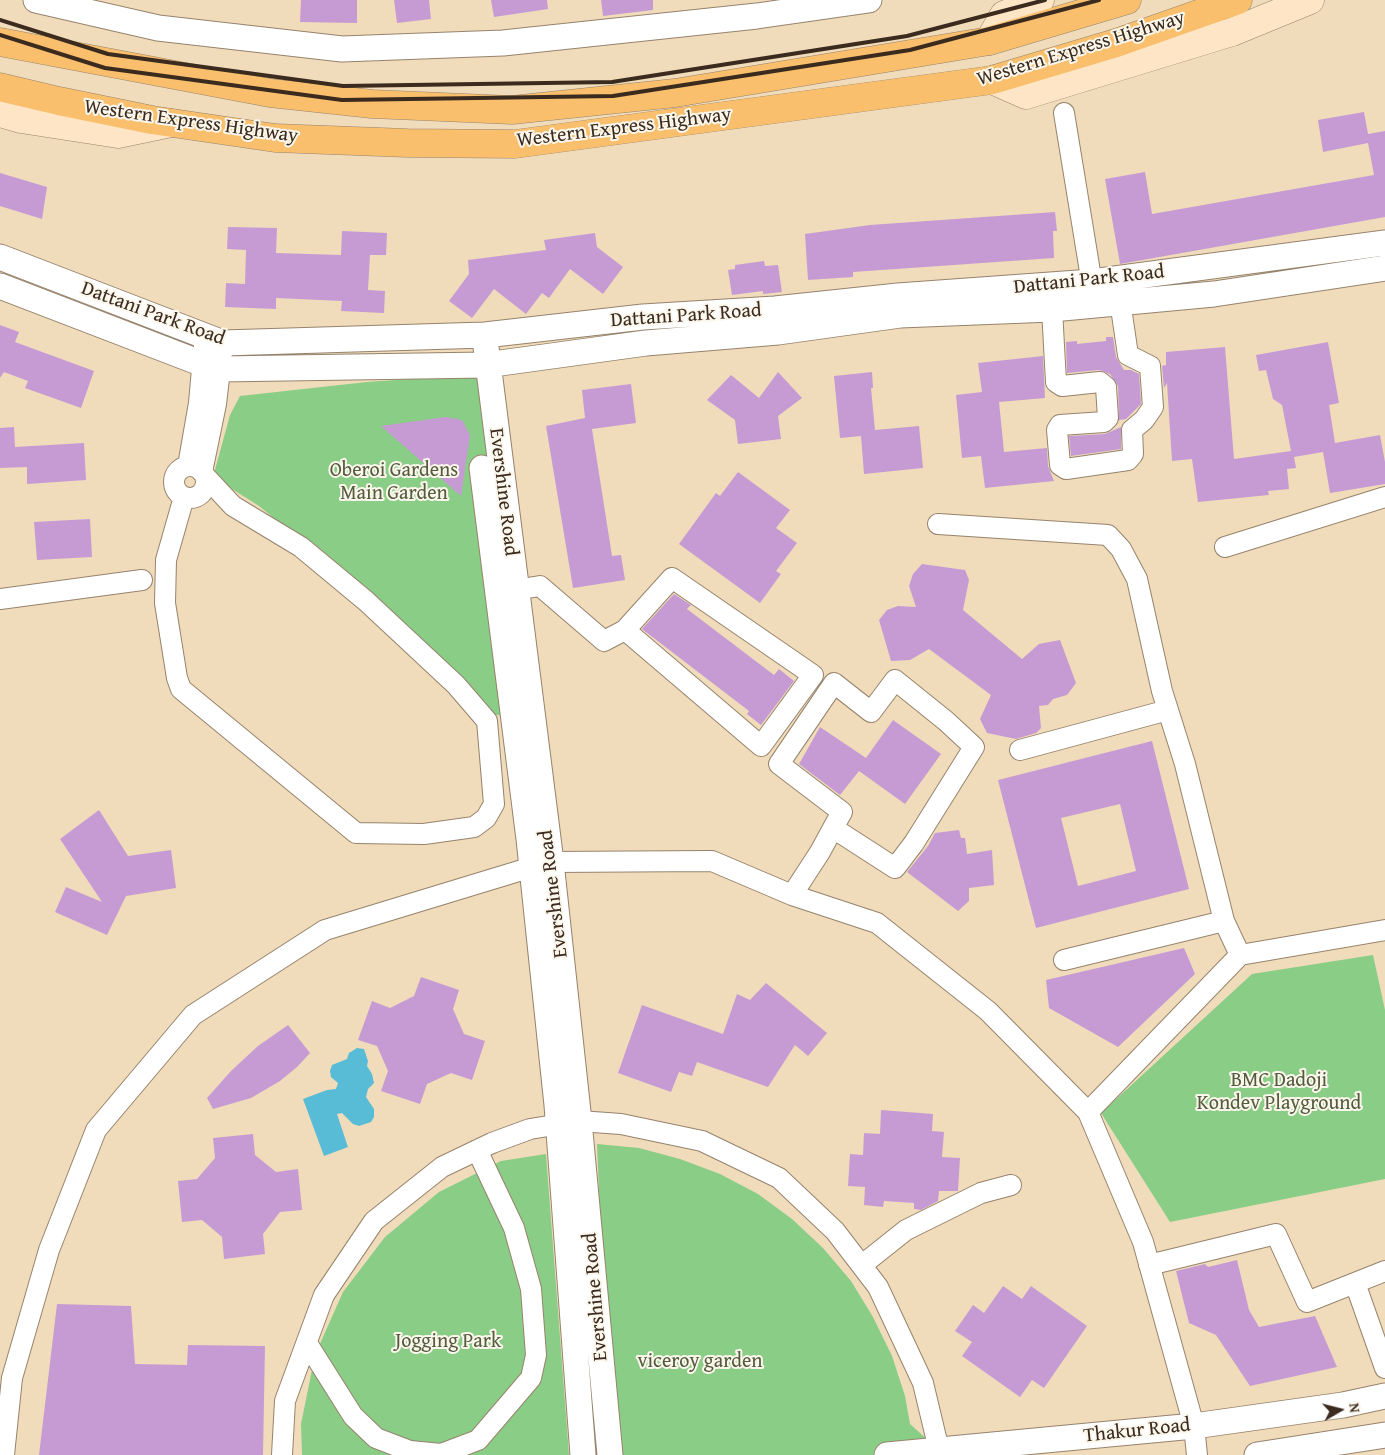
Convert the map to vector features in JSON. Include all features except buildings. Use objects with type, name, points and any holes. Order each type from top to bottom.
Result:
[{"type":"highway","name":"Western Express Highway","points":[[0,42],[270,93],[372,104],[512,110],[675,93],[989,41],[1126,0]]},
{"type":"highway","name":"Western Express Highway","points":[[0,86],[59,101],[172,123],[274,138],[407,143],[515,144],[992,80],[1116,43],[1238,0]]},
{"type":"main road","points":[[989,41],[1004,15],[1040,0]]},
{"type":"main road","points":[[992,80],[1026,95],[1232,32],[1310,0]]},
{"type":"main road","points":[[0,113],[21,119],[118,134],[172,123]]},
{"type":"street","points":[[36,0],[158,28],[342,49],[503,43],[757,16],[870,0]]},
{"type":"street","points":[[1064,113],[1093,293]]},
{"type":"street","name":"Dattani Park Road","points":[[899,306],[1052,309],[1093,293],[1209,266],[1385,243]]},
{"type":"street","points":[[1330,250],[1335,276]]},
{"type":"street","name":"Dattani Park Road","points":[[0,257],[214,339],[477,335],[643,317],[777,320]]},
{"type":"street","points":[[1277,258],[1281,284]]},
{"type":"street","points":[[7,288],[24,266]]},
{"type":"street","points":[[1209,266],[1214,294]]},
{"type":"street","name":"Dattani Park Road","points":[[7,288],[211,366],[478,364],[646,344],[777,320],[899,306],[1093,293],[1120,302],[1214,294],[1385,268]]},
{"type":"street","points":[[100,324],[108,298]]},
{"type":"street","points":[[1052,309],[1056,382],[1062,386],[1100,382],[1106,386],[1108,418],[1104,422],[1060,425],[1057,430],[1060,465],[1066,468],[1128,460],[1133,454],[1132,430],[1144,420],[1153,407],[1150,366],[1128,355],[1120,302]]},
{"type":"street","points":[[643,317],[646,344]]},
{"type":"street","name":"Evershine Road","points":[[477,335],[478,364],[541,864],[569,1123],[610,1455]]},
{"type":"street","points":[[198,471],[233,506],[301,547],[366,602],[456,685],[487,721],[494,804],[486,818],[474,828],[424,834],[356,833],[182,689],[177,678],[165,603],[166,560],[184,497],[194,498],[205,487],[198,471],[216,404],[211,366],[214,339]]},
{"type":"street","name":"Evershine Road","points":[[478,364],[515,590],[523,718]]},
{"type":"street","points":[[1225,547],[1385,497]]},
{"type":"street","points":[[938,524],[1108,535],[1121,550],[1137,579],[1168,710],[1185,764],[1224,921],[1240,955]]},
{"type":"street","points":[[515,590],[540,586],[604,641],[625,630],[672,578],[813,675],[761,746],[625,630]]},
{"type":"street","points":[[0,598],[142,580]]},
{"type":"street","points":[[792,895],[820,852],[833,828],[842,812],[779,764],[834,683],[871,712],[895,680],[974,746],[929,820],[895,868],[833,828]]},
{"type":"street","points":[[1020,750],[1168,710]]},
{"type":"street","points":[[487,721],[523,718]]},
{"type":"street","points":[[4,1455],[12,1378],[49,1250],[96,1130],[193,1015],[325,930],[541,864],[712,861],[792,895],[877,923],[988,1011],[1088,1112],[1143,1242],[1194,1426],[1197,1455]]},
{"type":"street","points":[[1064,960],[1224,921]]},
{"type":"street","points":[[1088,1112],[1240,955],[1385,930]]},
{"type":"street","points":[[282,1455],[285,1401],[324,1295],[374,1221],[442,1167],[477,1150],[530,1129],[569,1123],[621,1124],[702,1141],[779,1178],[835,1231],[878,1287],[923,1383],[939,1450]]},
{"type":"street","name":"Evershine Road","points":[[569,1123],[583,1455]]},
{"type":"street","points":[[307,1343],[353,1416],[376,1438],[410,1452],[441,1454],[478,1440],[531,1378],[536,1355],[532,1290],[514,1228],[477,1150]]},
{"type":"street","points":[[862,1265],[906,1230],[981,1193],[1011,1185]]},
{"type":"street","points":[[1149,1265],[1276,1234],[1307,1302],[1385,1271]]},
{"type":"street","points":[[1355,1283],[1385,1368]]},
{"type":"street","name":"Thakur Road","points":[[887,1455],[1194,1426],[1343,1405],[1385,1396]]},
{"type":"street","points":[[1257,1455],[1385,1435]]},
{"type":"green space","name":"Oberoi Gardens Main Garden","points":[[482,374],[529,717],[495,715],[377,602],[259,506],[213,477],[230,415],[240,396],[367,382]]},
{"type":"green space","name":"BMC Dadoji Kondev Playground","points":[[1373,955],[1385,1010],[1385,1179],[1170,1222],[1101,1113],[1252,974]]},
{"type":"green space","name":"viceroy garden","points":[[597,1144],[639,1148],[680,1159],[720,1174],[758,1194],[792,1219],[823,1248],[851,1281],[873,1317],[892,1356],[905,1396],[910,1424],[939,1450],[894,1455],[610,1455]]},
{"type":"green space","name":"Jogging Park","points":[[546,1154],[569,1455],[302,1455],[301,1424],[315,1355],[343,1292],[385,1237],[439,1192],[501,1161]]},
{"type":"water","points":[[357,1048],[364,1049],[368,1061],[367,1066],[372,1074],[374,1083],[368,1089],[366,1097],[374,1109],[374,1117],[371,1122],[359,1126],[353,1124],[342,1113],[337,1114],[348,1147],[324,1156],[303,1099],[327,1090],[336,1089],[338,1083],[331,1077],[330,1071],[332,1065],[347,1059],[349,1053]]},
{"type":"railway","points":[[0,20],[108,54],[343,86],[612,82],[907,36],[1045,0]]},
{"type":"railway","points":[[0,35],[105,68],[342,100],[613,96],[910,50],[1099,0]]}]
